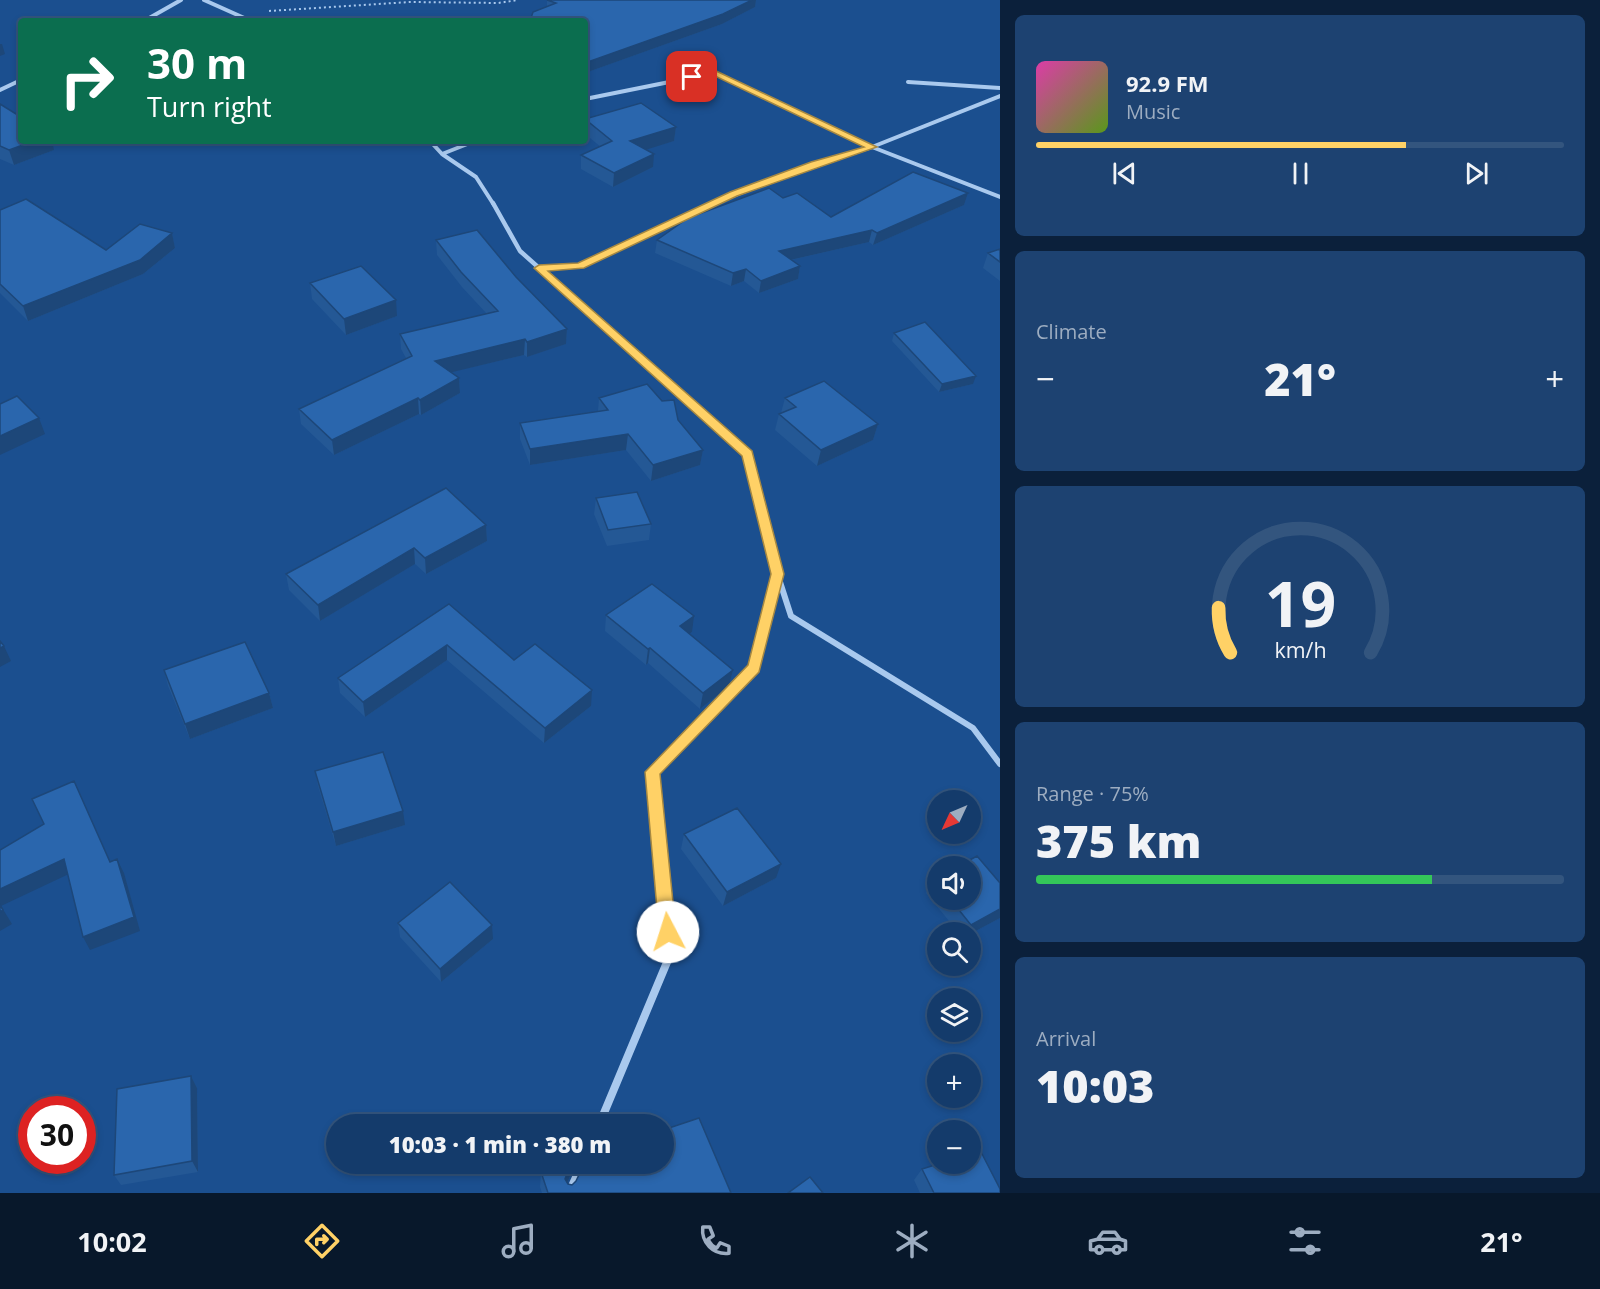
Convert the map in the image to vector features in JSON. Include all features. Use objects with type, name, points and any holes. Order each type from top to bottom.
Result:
[{"type":"street","points":[[149,18],[181,0]]},
{"type":"street","points":[[204,0],[246,18]]},
{"type":"street","points":[[588,98],[714,73],[872,147],[1000,197]]},
{"type":"street","points":[[0,90],[18,81]]},
{"type":"street","points":[[908,82],[1000,88]]},
{"type":"street","points":[[539,268],[580,266],[733,194],[814,164],[872,147],[1000,96]]},
{"type":"street","points":[[433,144],[442,154],[476,177],[508,227],[520,251],[748,454],[777,574],[791,616],[973,728],[1000,764]]},
{"type":"street","points":[[442,154],[467,144]]},
{"type":"street","points":[[604,1114],[670,955],[652,772],[754,668],[777,574]]},
{"type":"street","points":[[569,1193],[578,1174]]},
{"type":"path","points":[[235,12],[366,3],[498,3],[518,0]]},
{"type":"building","points":[[547,0],[752,0],[723,14],[588,62],[588,18],[531,18],[533,12],[556,3]]},
{"type":"building","points":[[641,103],[676,127],[630,141],[654,154],[614,173],[581,155],[612,141],[588,121],[588,118]]},
{"type":"building","points":[[0,104],[18,115],[18,144],[26,144],[9,150],[0,146]]},
{"type":"building","points":[[913,172],[968,193],[877,233],[872,230],[779,251],[800,266],[761,281],[746,269],[733,273],[657,240],[688,218],[769,188],[783,198],[797,193],[831,217]]},
{"type":"building","points":[[26,199],[106,250],[140,224],[172,233],[140,260],[23,306],[0,284],[0,210]]},
{"type":"building","points":[[477,230],[516,277],[567,329],[527,342],[525,339],[435,361],[459,378],[420,400],[418,398],[332,440],[299,409],[412,356],[400,334],[498,311],[461,272],[436,240]]},
{"type":"building","points":[[1000,249],[1000,262],[988,253]]},
{"type":"building","points":[[361,266],[396,300],[344,319],[310,283]]},
{"type":"building","points":[[925,322],[976,376],[942,384],[894,333]]},
{"type":"building","points":[[824,381],[878,424],[821,450],[779,414],[796,407],[785,398]]},
{"type":"building","points":[[647,384],[662,401],[674,400],[678,420],[703,450],[653,465],[628,434],[530,449],[520,423],[608,410],[599,398]]},
{"type":"building","points":[[17,396],[39,418],[0,436],[0,404]]},
{"type":"building","points":[[446,488],[486,525],[425,558],[414,548],[318,605],[286,574]]},
{"type":"building","points":[[637,492],[651,524],[608,530],[596,498]]},
{"type":"building","points":[[652,584],[694,616],[680,626],[733,670],[703,693],[650,648],[648,649],[606,615]]},
{"type":"building","points":[[449,604],[514,660],[535,644],[592,690],[545,728],[447,645],[363,702],[338,678]]},
{"type":"building","points":[[245,642],[269,693],[185,724],[164,670]]},
{"type":"building","points":[[383,752],[403,811],[333,832],[315,771]]},
{"type":"building","points":[[74,781],[110,862],[117,859],[134,917],[83,937],[64,859],[0,889],[0,850],[44,824],[32,799]]},
{"type":"building","points":[[737,808],[781,864],[727,892],[684,834]]},
{"type":"building","points":[[981,861],[1000,883],[1000,909],[976,922],[969,922],[959,910],[981,910]]},
{"type":"building","points":[[450,882],[492,925],[440,969],[398,923]]},
{"type":"building","points":[[191,1076],[192,1161],[114,1175],[117,1089]]},
{"type":"building","points":[[699,1118],[731,1193],[548,1193],[542,1174],[567,1174],[565,1179],[568,1184],[572,1185],[579,1174],[674,1174],[674,1126]]},
{"type":"building","points":[[981,1152],[1000,1193],[934,1193],[922,1169],[927,1167],[927,1174],[981,1174]]},
{"type":"building","points":[[810,1177],[823,1193],[788,1193]]},
{"type":"route","points":[[668,932],[652,772],[754,668],[777,574],[748,454],[539,268],[580,266],[733,194],[814,164],[872,147],[714,73],[692,77]]}]
